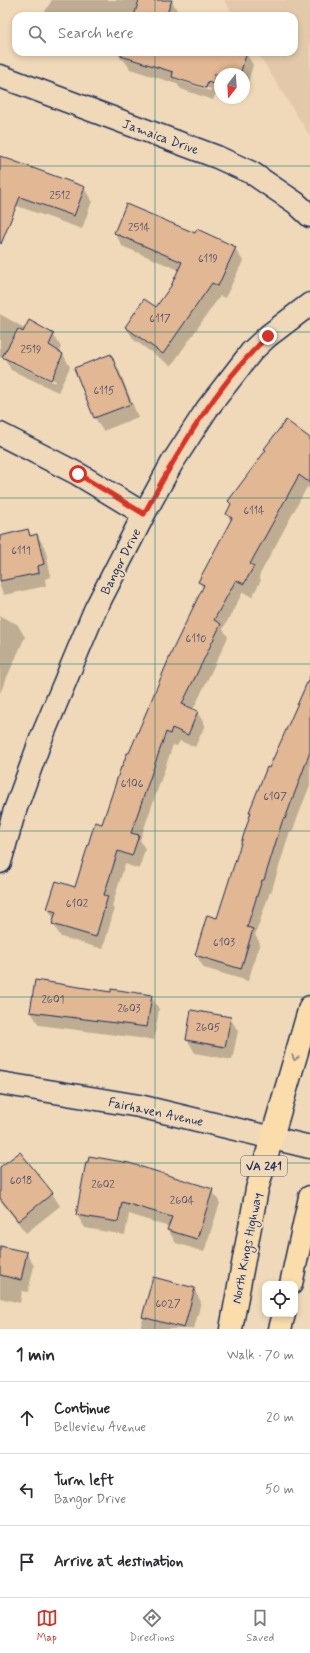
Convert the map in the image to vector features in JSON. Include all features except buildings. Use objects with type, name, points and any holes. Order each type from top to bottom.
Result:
[{"type":"main road","name":"North Kings Highway","points":[[231,1329],[258,1189],[310,1007]]},
{"type":"main road","points":[[292,1281],[310,1196]]},
{"type":"main road","points":[[280,1329],[283,1317]]},
{"type":"street","name":"Jamaica Drive","points":[[0,76],[224,160],[252,173],[296,203],[310,216]]},
{"type":"street","name":"Bangor Drive","points":[[0,862],[14,813],[41,739],[95,610],[172,463],[207,409],[252,351],[268,336],[310,304]]},
{"type":"street","points":[[0,434],[78,474],[144,514]]},
{"type":"street","name":"Fairhaven Avenue","points":[[0,1083],[139,1106],[310,1146]]},
{"type":"shaded area","points":[[224,0],[310,0],[310,136],[260,56],[298,56],[298,12],[232,12]]},
{"type":"route","points":[[78,474],[144,514],[172,463],[207,409],[252,351],[268,336]]}]
